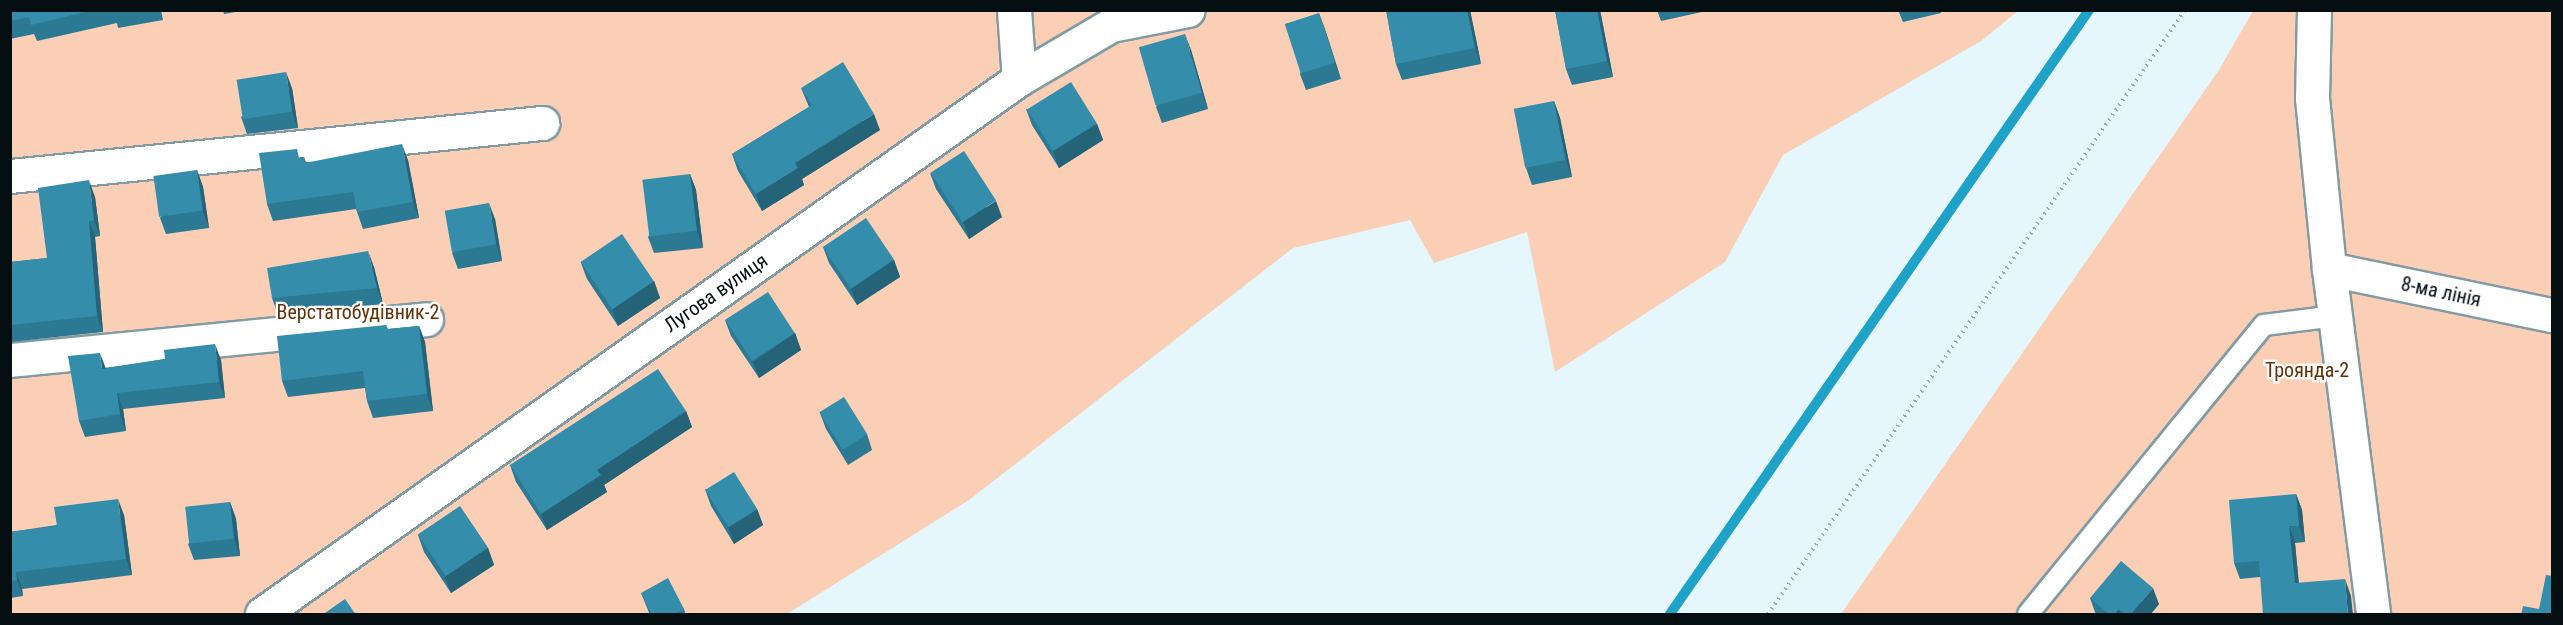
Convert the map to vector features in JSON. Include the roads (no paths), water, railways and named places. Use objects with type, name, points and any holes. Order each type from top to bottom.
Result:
[{"type":"street","points":[[1014,10],[1019,79]]},
{"type":"street","name":"Лугова вулиця","points":[[262,615],[1019,79],[1111,25],[1188,10]]},
{"type":"street","points":[[2314,10],[2312,98],[2329,269],[2373,615]]},
{"type":"street","points":[[10,176],[542,123]]},
{"type":"street","name":"8-ма лінія","points":[[2329,269],[2553,315]]},
{"type":"street","points":[[10,360],[426,319]]},
{"type":"lane","points":[[2028,615],[2264,325],[2335,316]]},
{"type":"waterway","points":[[1670,614],[2089,10]]},
{"type":"park label","name":"Верстатобудівник-2","points":[[358,312]]},
{"type":"park label","name":"Троянда-2","points":[[2307,370]]}]
